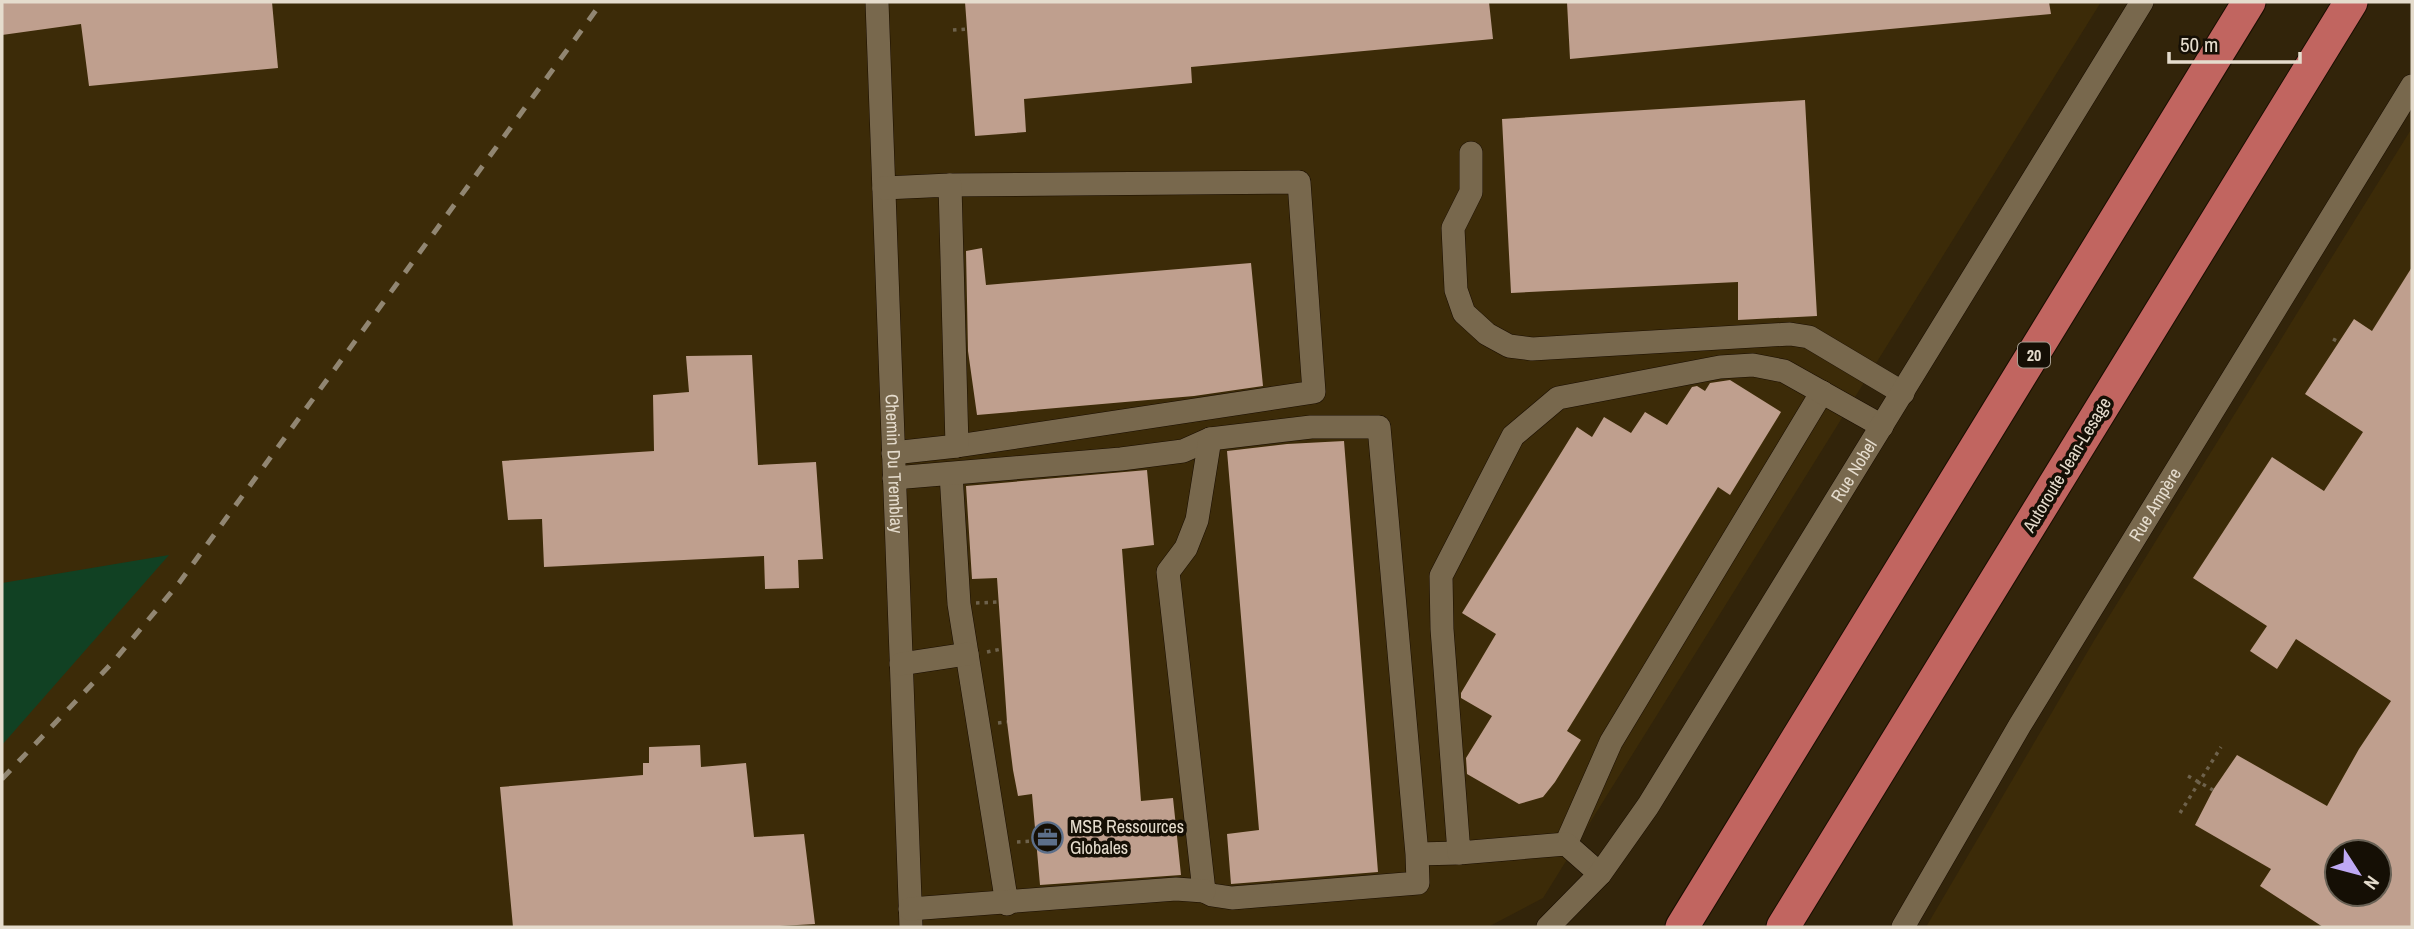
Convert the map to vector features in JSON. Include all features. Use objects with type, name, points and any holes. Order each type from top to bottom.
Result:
[{"type":"highway","name":"20","points":[[1682,927],[2249,2]]},
{"type":"highway","name":"Autoroute Jean-Lesage","points":[[1783,927],[2351,2]]},
{"type":"street","name":"Chemin Du Tremblay","points":[[877,2],[911,918]]},
{"type":"street","name":"Rue Nobel","points":[[1548,927],[1600,874],[1648,806],[2142,2]]},
{"type":"street","name":"Rue Ampère","points":[[1903,927],[2027,714],[2412,86]]},
{"type":"street","points":[[1471,153],[1471,192],[1453,228],[1455,290],[1464,313],[1487,334],[1509,346],[1532,349],[1790,334],[1809,337],[1903,393]]},
{"type":"street","points":[[884,188],[1299,182],[1314,392],[957,446],[893,453]]},
{"type":"street","points":[[950,186],[957,446]]},
{"type":"street","points":[[1459,853],[1442,629],[1441,576],[1513,436],[1558,398],[1720,367],[1753,365],[1784,372],[1882,426]]},
{"type":"street","points":[[1566,844],[1611,742],[1822,392]]},
{"type":"street","points":[[894,478],[1146,456],[1183,451],[1210,439],[1311,427],[1378,427],[1417,854],[1418,883],[1232,898],[1204,891],[1176,889],[1007,904],[911,918]]},
{"type":"street","points":[[1204,891],[1168,572],[1186,548],[1197,520],[1210,439]]},
{"type":"street","points":[[951,474],[959,604],[1007,904]]},
{"type":"street","points":[[901,664],[967,654]]},
{"type":"street","points":[[1417,854],[1566,844],[1600,874]]},
{"type":"path","points":[[953,30],[967,29]]},
{"type":"path","points":[[2333,340],[2339,342]]},
{"type":"path","points":[[984,603],[999,602]]},
{"type":"path","points":[[991,652],[1002,649]]},
{"type":"path","points":[[2180,813],[2221,747]]},
{"type":"path","points":[[2188,776],[2213,790]]},
{"type":"path","points":[[1023,842],[1036,841]]},
{"type":"shaded area","points":[[2,2],[2101,2],[1543,898],[1488,927],[2,927]]},
{"type":"shaded area","points":[[2412,128],[2412,927],[1926,927],[2095,639]]},
{"type":"green space","points":[[169,555],[2,745],[2,583]]},
{"type":"building","points":[[2,2],[272,2],[278,68],[89,86],[81,24],[2,35]]},
{"type":"building","points":[[965,2],[1489,2],[1493,39],[1191,67],[1192,83],[1024,99],[1026,132],[975,136]]},
{"type":"building","points":[[1567,2],[2049,2],[2051,14],[1570,59]]},
{"type":"building","points":[[1805,100],[1817,316],[1738,320],[1738,282],[1511,293],[1502,119]]},
{"type":"building","points":[[982,248],[986,285],[1251,263],[1263,386],[1194,396],[977,415],[968,351],[966,251]]},
{"type":"building","points":[[2412,267],[2412,927],[2323,927],[2260,886],[2271,869],[2195,825],[2213,790],[2237,755],[2327,806],[2359,749],[2391,701],[2296,639],[2277,669],[2250,651],[2267,626],[2193,578],[2272,457],[2324,491],[2363,432],[2305,394],[2354,319],[2372,331]]},
{"type":"building","points":[[752,355],[758,465],[816,462],[823,559],[798,560],[799,588],[765,589],[764,556],[544,567],[542,519],[508,520],[502,461],[654,451],[653,395],[689,392],[686,356]]},
{"type":"building","points":[[1730,380],[1781,412],[1730,495],[1718,487],[1567,731],[1581,740],[1555,782],[1543,797],[1519,804],[1467,774],[1466,758],[1492,716],[1461,698],[1461,693],[1496,634],[1462,613],[1577,427],[1592,437],[1604,417],[1631,433],[1645,412],[1667,425],[1692,387],[1697,386],[1705,391],[1710,383]]},
{"type":"building","points":[[1344,441],[1378,872],[1231,884],[1227,834],[1259,830],[1227,451]]},
{"type":"building","points":[[1147,470],[1154,545],[1122,549],[1141,801],[1173,798],[1181,875],[1040,885],[1032,794],[1018,796],[1013,770],[997,578],[972,579],[966,486]]},
{"type":"building","points":[[700,745],[701,767],[746,763],[754,837],[804,834],[815,924],[761,927],[513,927],[500,787],[643,775],[643,763],[649,763],[649,747]]},
{"type":"railway","points":[[2,779],[113,662],[179,583],[602,2]]},
{"type":"place","name":"MSB Ressources Globales","points":[[1047,837]]}]
